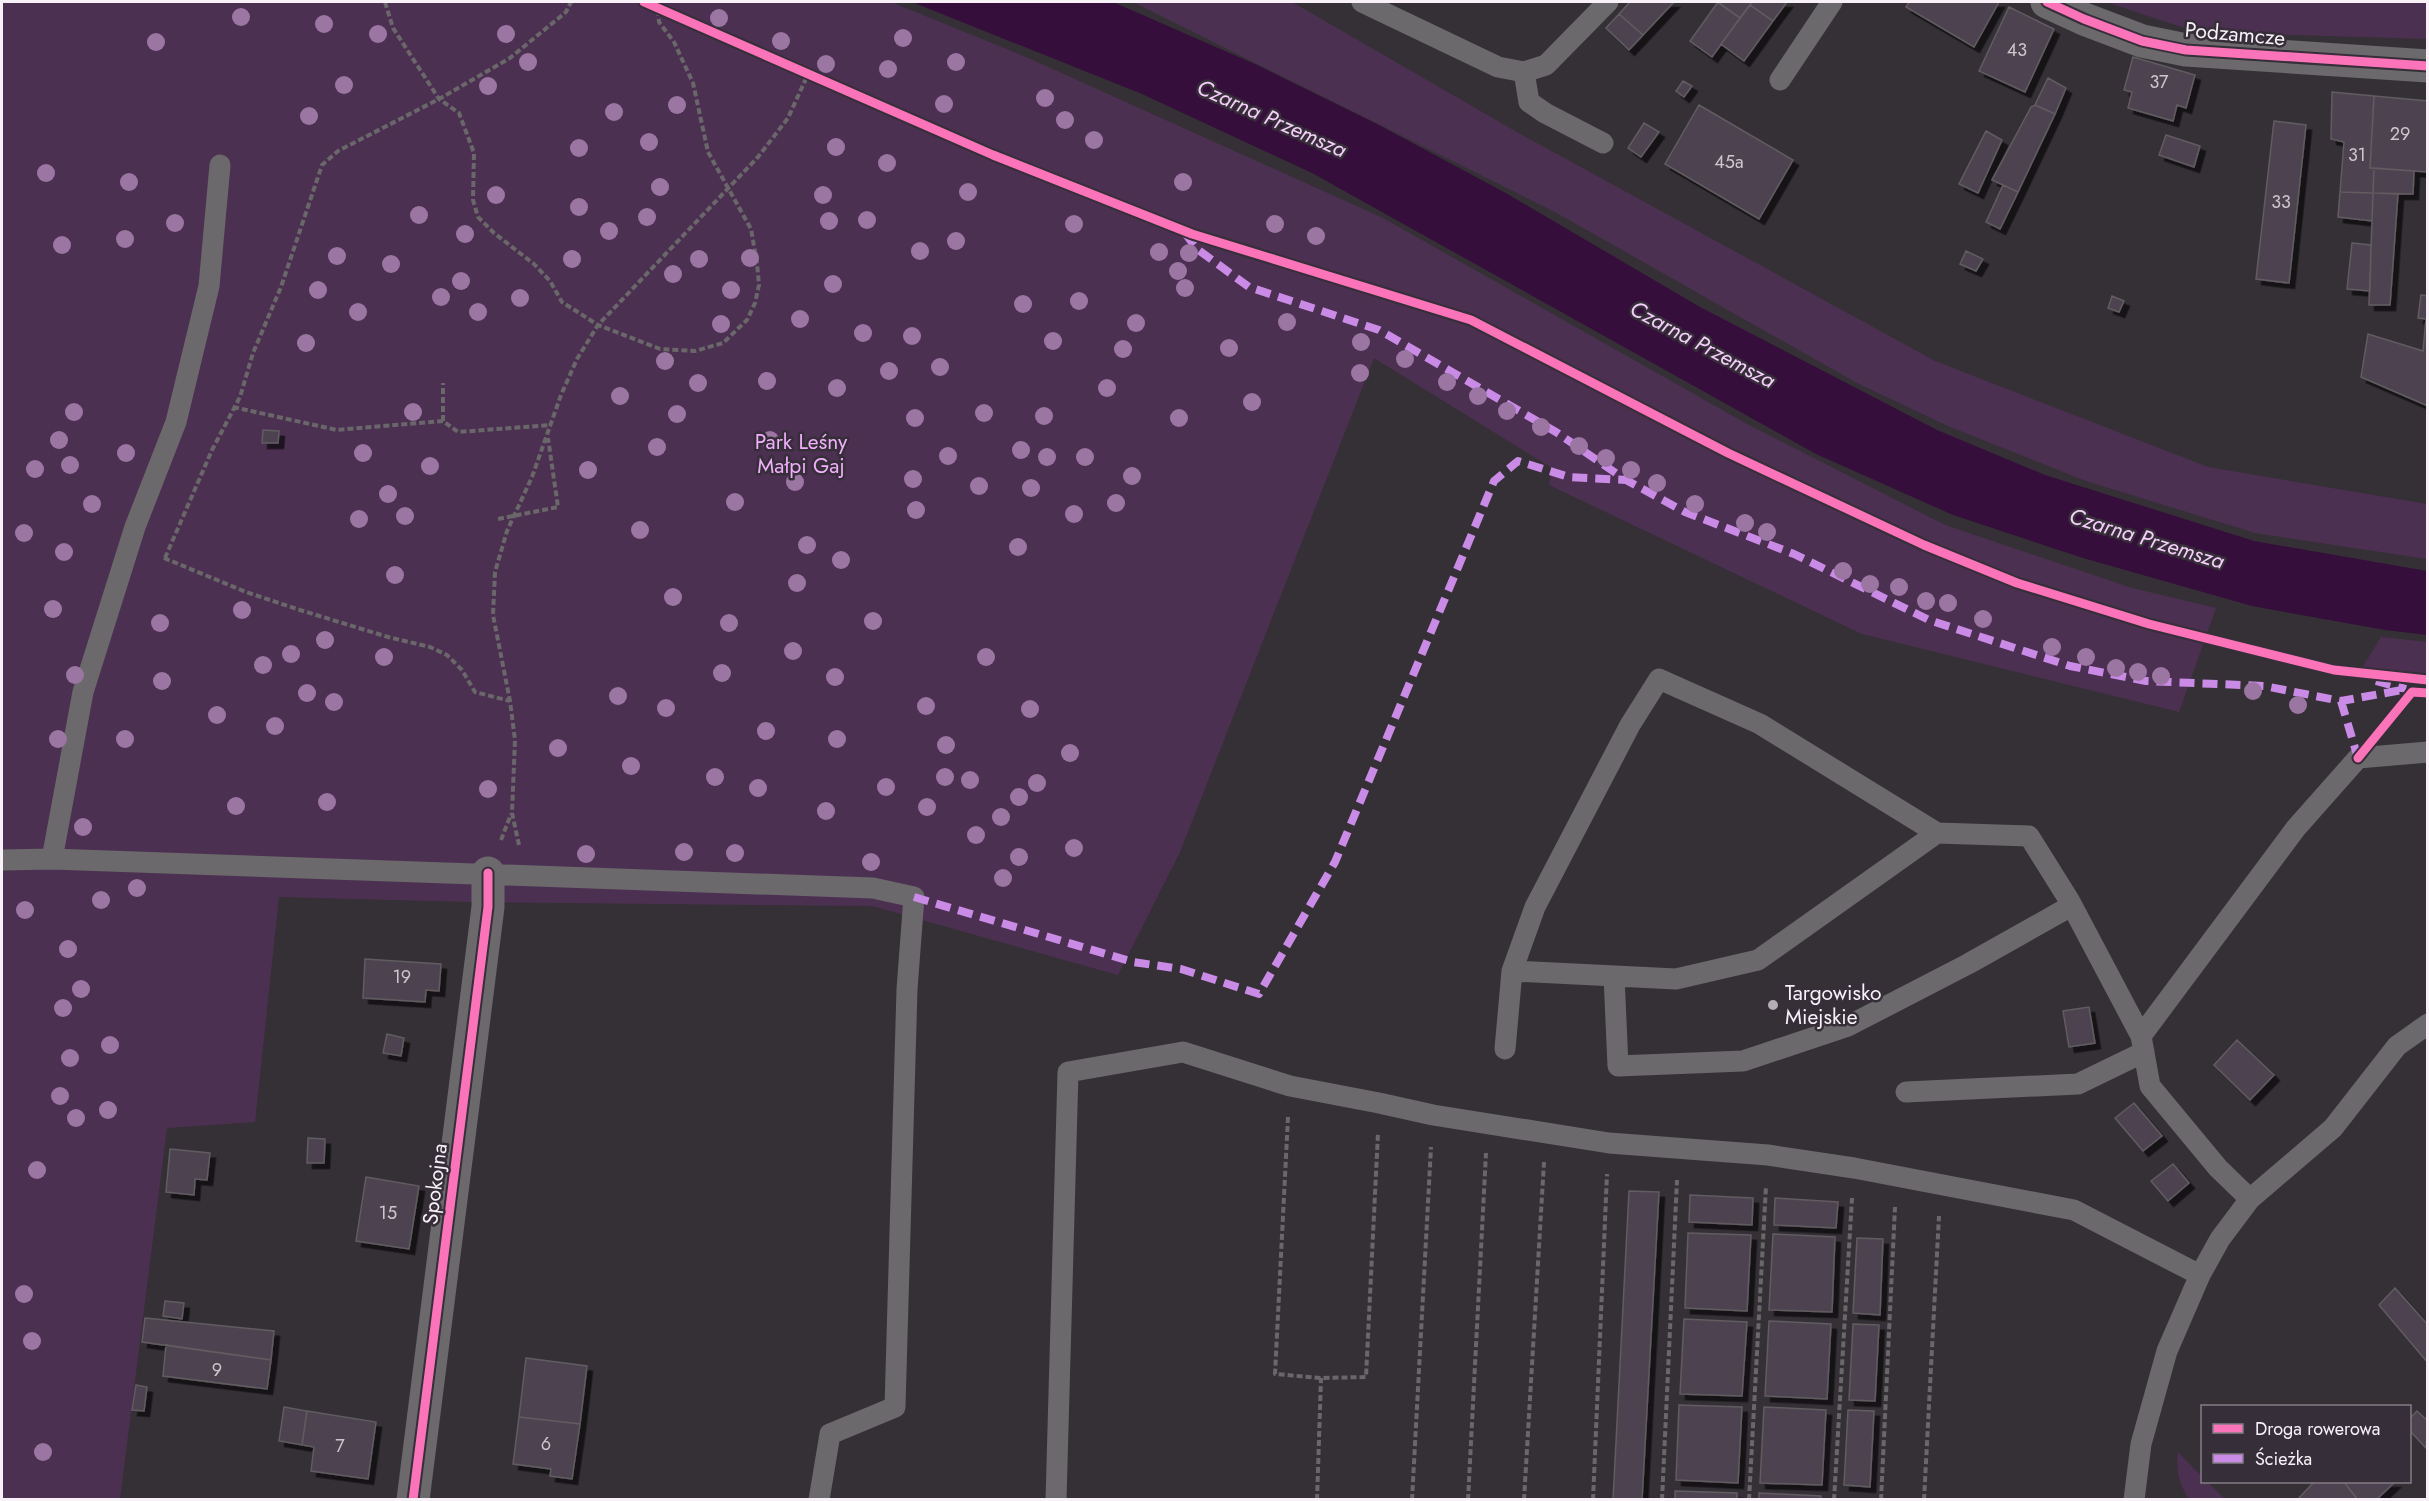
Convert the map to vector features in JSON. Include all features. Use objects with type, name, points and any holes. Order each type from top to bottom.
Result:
[{"type":"street","name":"Podzamcze","points":[[2047,2],[2142,41],[2187,50],[2427,66]]},
{"type":"street","name":"Spokojna","points":[[413,1500],[488,907],[488,873]]},
{"type":"lane","points":[[1362,2],[1498,67],[1524,72],[1546,65],[1608,2]]},
{"type":"lane","points":[[1780,80],[1832,2]]},
{"type":"lane","points":[[1524,72],[1529,102],[1545,113],[1603,143]]},
{"type":"lane","points":[[52,859],[83,692],[135,527],[176,422],[209,286],[220,165]]},
{"type":"lane","points":[[1505,1049],[1512,971],[1535,907],[1630,725],[1659,679],[1760,724],[1937,833],[2028,836],[2071,906],[2142,1044],[2150,1086],[2218,1168],[2250,1199]]},
{"type":"lane","points":[[1906,1092],[2078,1084],[2142,1044],[2296,828],[2358,758],[2427,752]]},
{"type":"lane","points":[[1512,971],[1676,979],[1758,960],[1937,833]]},
{"type":"lane","points":[[2,860],[52,859],[488,873],[873,888],[914,897],[907,1001],[895,1407],[830,1434],[819,1500]]},
{"type":"lane","points":[[1614,976],[1618,1066],[1743,1061],[1848,1026],[1968,964],[2071,906]]},
{"type":"lane","points":[[2134,1500],[2141,1444],[2167,1351],[2199,1275],[2220,1239],[2250,1199],[2333,1128],[2397,1046],[2427,1024]]},
{"type":"lane","points":[[1056,1500],[1068,1072],[1184,1052],[1290,1086],[1545,1135],[1609,1143],[1768,1155],[1854,1168],[2074,1210],[2199,1275]]},
{"type":"path","points":[[385,2],[393,28],[439,99],[459,112],[474,153],[473,200],[478,217],[494,233],[534,264],[550,281],[562,302],[598,325],[660,349],[694,351],[723,343],[733,335],[747,320],[755,303],[759,285],[751,230],[708,152],[693,83],[674,42],[658,22],[658,8]]},
{"type":"path","points":[[165,558],[212,450],[240,397],[253,353],[281,287],[322,165],[338,151],[439,99],[510,58],[566,12],[571,2]]},
{"type":"path","points":[[525,875],[512,813],[515,740],[510,701],[493,615],[495,572],[507,531],[532,477],[577,359],[598,325],[758,157],[788,118],[809,72]]},
{"type":"path","points":[[443,383],[443,421]]},
{"type":"path","points":[[234,407],[337,430],[443,421],[458,432],[551,425]]},
{"type":"path","points":[[498,519],[558,507],[547,436]]},
{"type":"path","points":[[130,546],[246,592],[388,637],[430,647],[447,655],[462,670],[475,692],[510,701]]},
{"type":"path","points":[[1290,1086],[1275,1374],[1322,1378],[1366,1377],[1379,1103]]},
{"type":"path","points":[[1412,1500],[1433,1115]]},
{"type":"path","points":[[1468,1500],[1488,1124]]},
{"type":"path","points":[[1524,1500],[1545,1135]]},
{"type":"path","points":[[1593,1500],[1609,1143]]},
{"type":"path","points":[[1662,1500],[1679,1148]]},
{"type":"path","points":[[1749,1500],[1768,1155]]},
{"type":"path","points":[[1834,1500],[1854,1168]]},
{"type":"path","points":[[1881,1500],[1896,1176]]},
{"type":"path","points":[[1924,1500],[1941,1185]]},
{"type":"path","points":[[1317,1500],[1322,1378]]},
{"type":"green space","name":"Park Leśny Małpi Gaj","points":[[2,2],[891,2],[1026,57],[1383,218],[1747,424],[1945,525],[2132,588],[2216,608],[2179,712],[1862,634],[1549,485],[1552,468],[1374,358],[1180,852],[1118,975],[872,906],[469,902],[279,897],[255,1122],[167,1128],[120,1499],[2,1500]]},
{"type":"green space","points":[[1133,2],[1292,2],[1515,131],[1935,361],[2208,467],[2427,504],[2427,559],[2255,533],[2086,481],[1948,426],[1857,383],[1555,212]]},
{"type":"green space","points":[[2106,2],[2427,2],[2427,39],[2197,32]]},
{"type":"green space","points":[[2381,637],[2427,642],[2427,674],[2362,668]]},
{"type":"green space","points":[[2178,1452],[2201,1476],[2201,1483],[2208,1483],[2225,1499],[2189,1499],[2179,1477]]},
{"type":"water","name":"Czarna Przemsza","points":[[912,2],[1113,2],[1257,65],[1377,124],[1504,192],[1700,307],[1937,430],[2045,475],[2254,541],[2427,571],[2427,635],[2385,630],[2252,606],[2083,558],[1953,515],[1816,454],[1312,173],[1142,94]]},
{"type":"building","points":[[1630,2],[1674,2],[1643,35],[1619,14]]},
{"type":"building","points":[[1717,2],[1752,2],[1740,18]]},
{"type":"building","points":[[1718,2],[1740,18],[1712,57],[1690,41]]},
{"type":"building","points":[[1752,2],[1787,2],[1773,21],[1750,5]]},
{"type":"building","points":[[1909,2],[1999,2],[1974,47],[1906,7]]},
{"type":"building","points":[[1750,5],[1773,21],[1744,61],[1721,44]]},
{"type":"building","points":[[2009,7],[2054,29],[2025,92],[1979,71]]},
{"type":"building","points":[[1619,14],[1643,35],[1629,50],[1606,28]]},
{"type":"building","points":[[2133,57],[2195,75],[2186,108],[2177,105],[2173,121],[2128,108],[2132,92],[2124,90]]},
{"type":"building","points":[[2048,78],[2066,88],[2055,114],[2035,105]]},
{"type":"building","points":[[1683,81],[1692,86],[1684,97],[1676,91]]},
{"type":"building","points":[[2332,92],[2374,96],[2370,168],[2374,168],[2373,193],[2340,192],[2344,142],[2331,139]]},
{"type":"building","points":[[2374,96],[2428,101],[2428,172],[2370,168]]},
{"type":"building","points":[[1699,105],[1793,160],[1759,219],[1665,164]]},
{"type":"building","points":[[2035,105],[2055,114],[2018,192],[1992,180],[2031,107]]},
{"type":"building","points":[[2274,121],[2306,125],[2289,283],[2256,279]]},
{"type":"building","points":[[1644,123],[1659,132],[1641,157],[1628,148]]},
{"type":"building","points":[[1986,131],[2002,140],[1978,193],[1959,184]]},
{"type":"building","points":[[2166,135],[2200,146],[2194,167],[2159,155]]},
{"type":"building","points":[[2374,168],[2414,171],[2413,194],[2373,193]]},
{"type":"building","points":[[2003,185],[2018,192],[2000,229],[1986,222]]},
{"type":"building","points":[[2340,192],[2373,193],[2372,221],[2338,217]]},
{"type":"building","points":[[2373,193],[2398,194],[2390,305],[2369,305]]},
{"type":"building","points":[[2352,243],[2371,245],[2370,291],[2347,289]]},
{"type":"building","points":[[1966,251],[1983,259],[1976,271],[1960,264]]},
{"type":"building","points":[[2421,295],[2428,296],[2428,406],[2361,377],[2368,334],[2423,351],[2426,319],[2418,318]]},
{"type":"building","points":[[2112,296],[2124,301],[2119,312],[2108,308]]},
{"type":"building","points":[[263,430],[279,431],[278,443],[262,443]]},
{"type":"building","points":[[365,959],[441,964],[439,991],[426,990],[425,1002],[363,998]]},
{"type":"building","points":[[2089,1007],[2095,1043],[2069,1047],[2063,1011]]},
{"type":"building","points":[[387,1034],[404,1038],[401,1056],[383,1053]]},
{"type":"building","points":[[2237,1040],[2274,1075],[2250,1100],[2214,1065]]},
{"type":"building","points":[[2134,1103],[2162,1136],[2143,1151],[2115,1118]]},
{"type":"building","points":[[308,1138],[325,1139],[324,1163],[307,1163]]},
{"type":"building","points":[[170,1149],[210,1153],[207,1180],[195,1179],[194,1195],[166,1192]]},
{"type":"building","points":[[2173,1164],[2189,1183],[2168,1201],[2151,1181]]},
{"type":"building","points":[[366,1177],[419,1186],[409,1249],[356,1241]]},
{"type":"building","points":[[1629,1191],[1659,1192],[1642,1500],[1613,1500]]},
{"type":"building","points":[[1690,1195],[1753,1198],[1752,1225],[1689,1222]]},
{"type":"building","points":[[1775,1198],[1838,1202],[1836,1228],[1774,1225]]},
{"type":"building","points":[[1688,1233],[1751,1235],[1747,1311],[1685,1308]]},
{"type":"building","points":[[1773,1234],[1835,1237],[1832,1312],[1769,1310]]},
{"type":"building","points":[[1857,1238],[1883,1239],[1880,1315],[1853,1313]]},
{"type":"building","points":[[2395,1288],[2428,1325],[2428,1363],[2379,1305]]},
{"type":"building","points":[[165,1301],[184,1303],[182,1319],[163,1316]]},
{"type":"building","points":[[145,1318],[274,1331],[271,1360],[142,1342]]},
{"type":"building","points":[[1684,1319],[1747,1322],[1742,1396],[1680,1394]]},
{"type":"building","points":[[1769,1321],[1831,1324],[1827,1399],[1765,1396]]},
{"type":"building","points":[[1853,1324],[1879,1325],[1875,1401],[1849,1400]]},
{"type":"building","points":[[166,1345],[271,1360],[267,1389],[163,1376]]},
{"type":"building","points":[[526,1358],[587,1366],[580,1424],[519,1417]]},
{"type":"building","points":[[136,1385],[147,1387],[144,1411],[132,1410]]},
{"type":"building","points":[[1679,1405],[1742,1407],[1738,1483],[1676,1480]]},
{"type":"building","points":[[284,1407],[307,1411],[302,1445],[279,1441]]},
{"type":"building","points":[[1764,1407],[1826,1410],[1822,1485],[1760,1483]]},
{"type":"building","points":[[1848,1410],[1874,1411],[1870,1487],[1844,1485]]},
{"type":"building","points":[[307,1411],[376,1422],[368,1479],[311,1471],[314,1447],[302,1445]]},
{"type":"building","points":[[2417,1411],[2428,1421],[2426,1448],[2411,1432],[2411,1417]]},
{"type":"building","points":[[519,1417],[580,1424],[572,1479],[550,1476],[551,1469],[513,1464]]},
{"type":"building","points":[[2313,1483],[2345,1483],[2358,1500],[2297,1500]]},
{"type":"building","points":[[2345,1483],[2394,1483],[2376,1500],[2358,1500]]},
{"type":"building","points":[[1675,1491],[1737,1493],[1737,1500],[1675,1500]]},
{"type":"building","points":[[1759,1493],[1821,1496],[1821,1500],[1759,1500]]},
{"type":"marked path","points":[[1185,233],[1197,249],[1249,287],[1379,330],[1556,432],[1626,480],[1685,512],[1794,554],[1929,620],[2070,666],[2146,681],[2264,686],[2341,701],[2402,690]]},
{"type":"marked path","points":[[914,897],[1133,962],[1181,969],[1259,994],[1335,862],[1494,481],[1518,461],[1569,477],[1626,480]]},
{"type":"marked path","points":[[2376,681],[2406,689]]},
{"type":"marked path","points":[[2341,701],[2358,758]]},
{"type":"cycle path","points":[[644,2],[993,155],[1192,234],[1471,320],[1728,453],[1924,545],[2017,583],[2149,624],[2334,670],[2428,680]]},
{"type":"cycle path","points":[[2047,2],[2142,41],[2186,50],[2428,66]]},
{"type":"cycle path","points":[[2358,758],[2412,692],[2428,693]]},
{"type":"cycle path","points":[[413,1500],[488,907],[488,873]]},
{"type":"place","name":"Targowisko Miejskie","points":[[1773,1005]]}]
